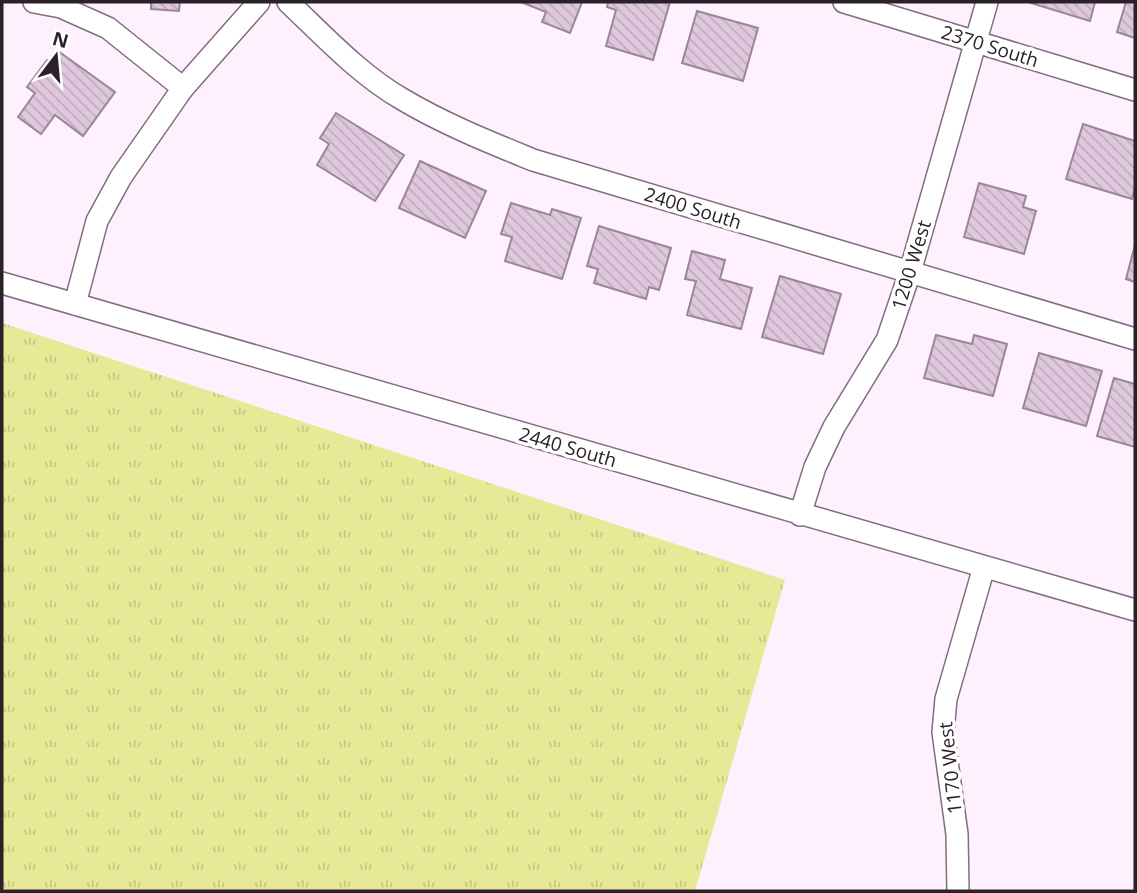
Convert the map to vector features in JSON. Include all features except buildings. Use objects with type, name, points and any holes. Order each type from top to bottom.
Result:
[{"type":"street","points":[[34,2],[61,7],[108,28],[183,88]]},
{"type":"street","points":[[75,304],[97,221],[121,177],[183,88],[259,2]]},
{"type":"street","name":"2400 South","points":[[288,2],[346,56],[400,98],[460,130],[533,160],[1135,339]]},
{"type":"street","name":"2370 South","points":[[844,2],[1135,90]]},
{"type":"street","name":"1200 West","points":[[800,515],[816,467],[834,427],[887,340],[910,272],[987,2]]},
{"type":"street","name":"2440 South","points":[[2,283],[1135,610]]},
{"type":"street","name":"1170 West","points":[[958,891],[957,834],[943,732],[946,699],[984,567]]},
{"type":"green space","points":[[2,323],[785,580],[695,891],[2,891]]}]
